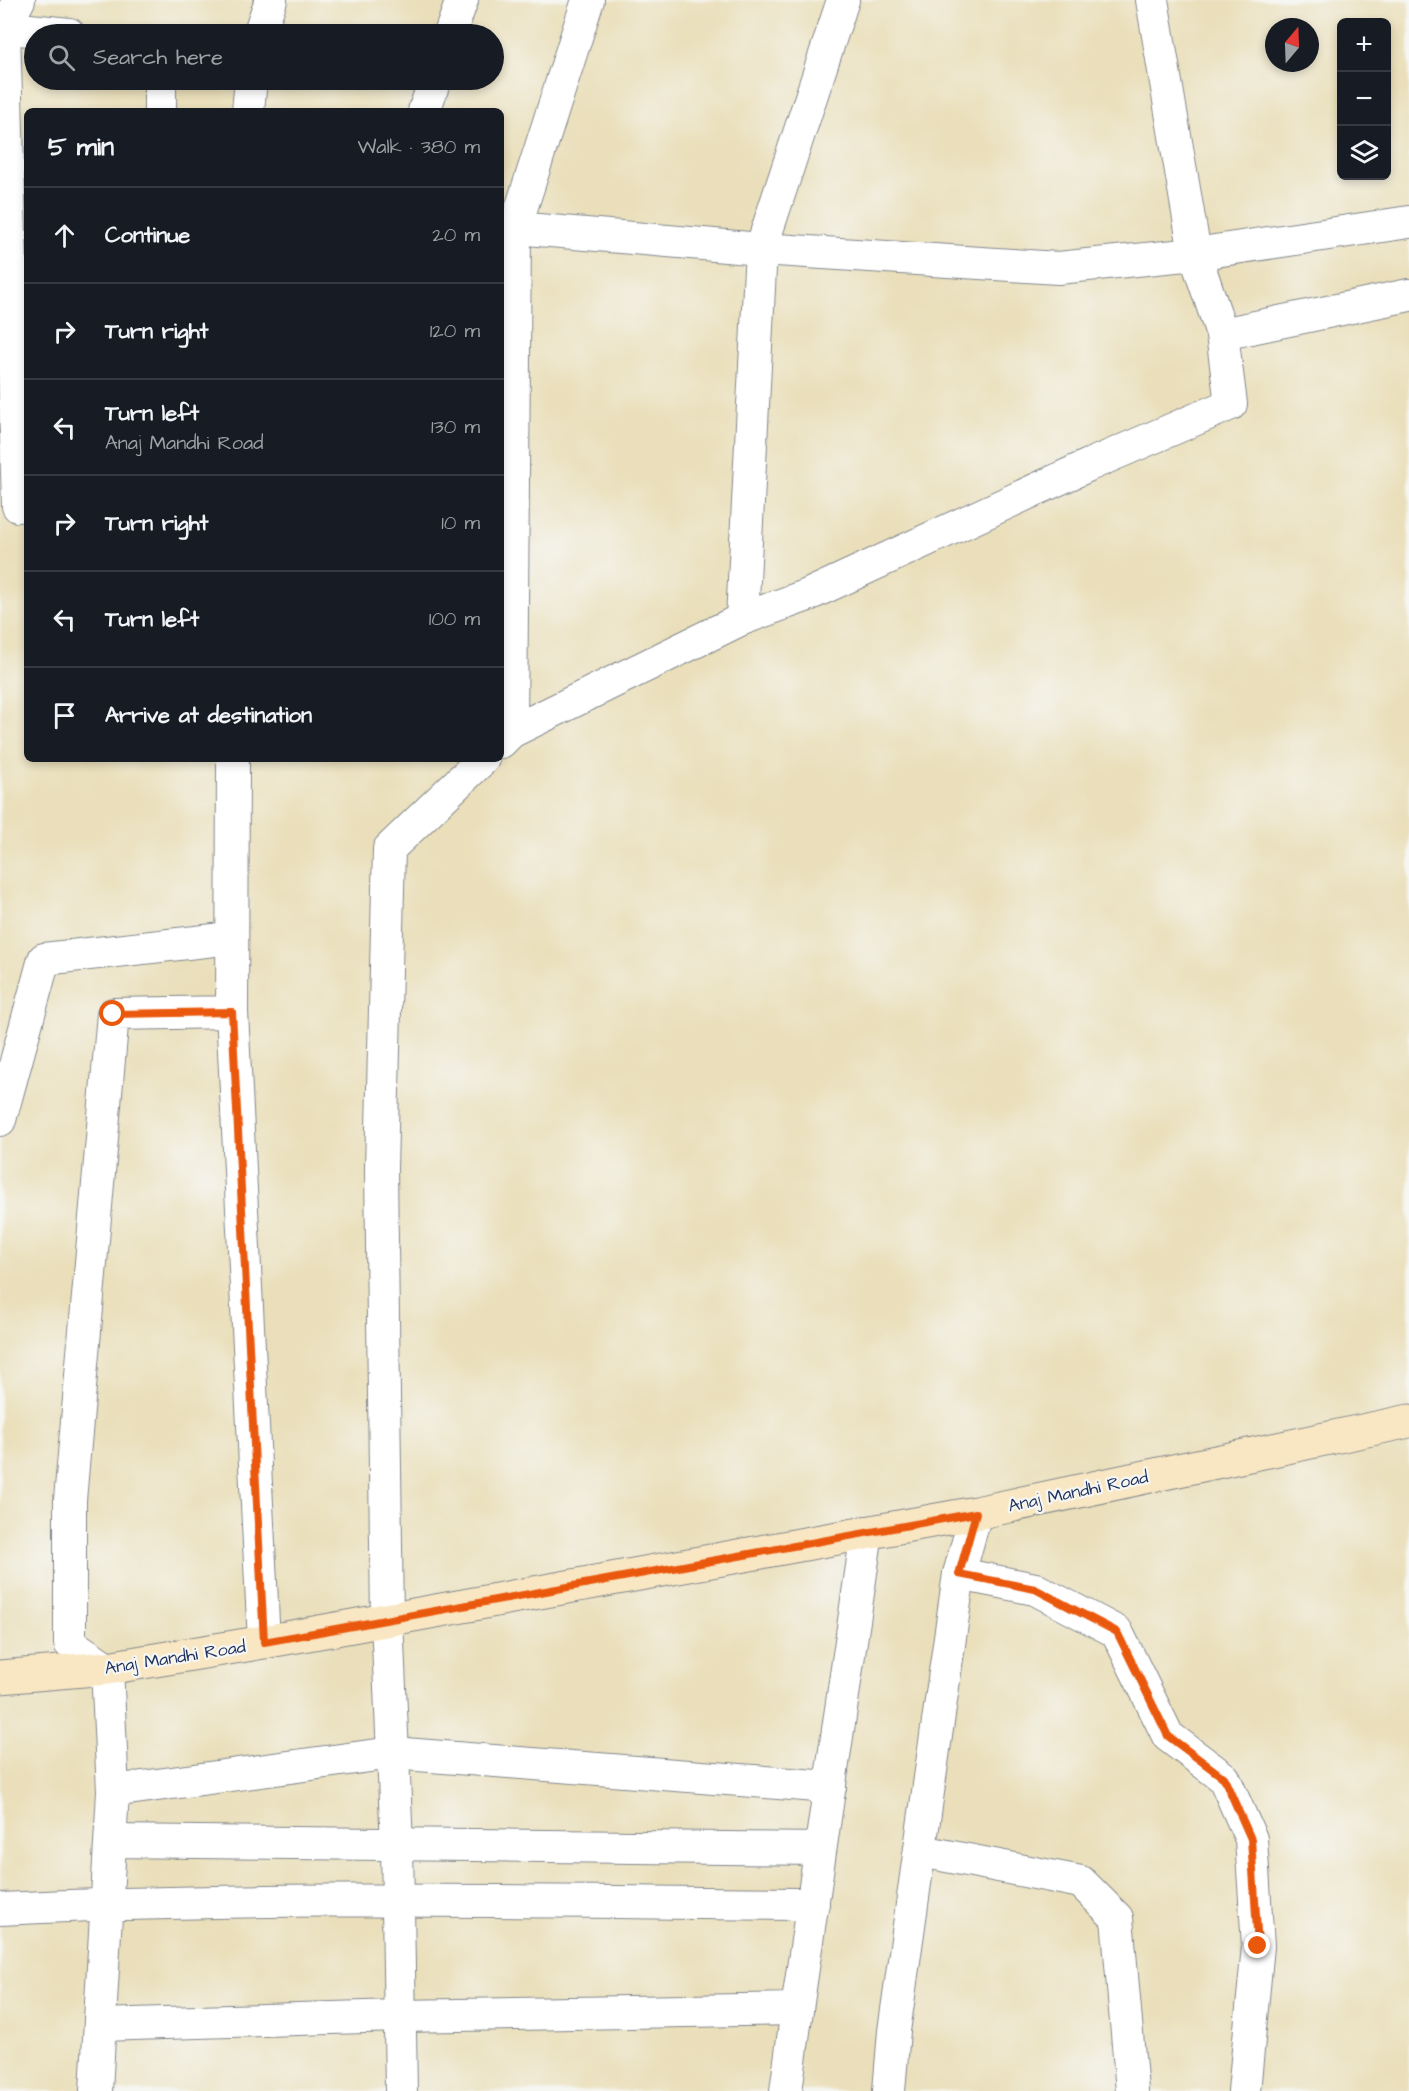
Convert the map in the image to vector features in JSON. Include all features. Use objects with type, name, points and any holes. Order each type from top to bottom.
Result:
[{"type":"street","points":[[15,506],[2,28],[20,0]]},
{"type":"street","points":[[263,24],[271,0]]},
{"type":"street","points":[[454,24],[462,0]]},
{"type":"street","points":[[588,0],[508,229],[506,737],[742,619],[808,595],[1089,465],[1231,404],[1222,334],[1195,254],[1152,0]]},
{"type":"street","points":[[742,619],[761,249],[843,0]]},
{"type":"street","points":[[2,28],[24,30]]},
{"type":"street","points":[[160,90],[160,108]]},
{"type":"street","points":[[248,108],[250,90]]},
{"type":"street","points":[[425,108],[431,90]]},
{"type":"street","points":[[508,229],[761,249],[1058,268],[1195,254],[1409,222]]},
{"type":"street","points":[[1222,334],[1409,296]]},
{"type":"street","points":[[233,762],[232,1012],[264,1642]]},
{"type":"street","points":[[401,2091],[397,1845],[387,1620],[381,1169],[389,849],[480,762]]},
{"type":"street","points":[[0,1120],[44,960],[231,938]]},
{"type":"street","points":[[96,2091],[113,1791],[107,1668],[70,1643],[70,1500],[113,1014],[232,1012]]},
{"type":"street","name":"Anaj Mandhi Road","points":[[0,1677],[107,1668],[264,1642],[976,1513],[1409,1421]]},
{"type":"street","points":[[889,2091],[894,2031],[959,1574],[976,1513]]},
{"type":"street","points":[[786,2091],[867,1532]]},
{"type":"street","points":[[959,1574],[1035,1589],[1117,1632],[1168,1736],[1224,1778],[1251,1839],[1258,1946],[1244,2091]]},
{"type":"street","points":[[113,1791],[392,1753],[830,1788]]},
{"type":"street","points":[[111,1841],[820,1849]]},
{"type":"street","points":[[921,1851],[1082,1882],[1117,1918],[1132,2091]]},
{"type":"street","points":[[0,1909],[108,1904],[397,1901],[813,1904]]},
{"type":"street","points":[[100,2025],[399,2016],[797,2009]]},
{"type":"route","points":[[113,1014],[232,1012],[264,1642],[976,1513],[959,1574],[1035,1589],[1117,1632],[1168,1736],[1224,1778],[1251,1839],[1258,1946]]}]
